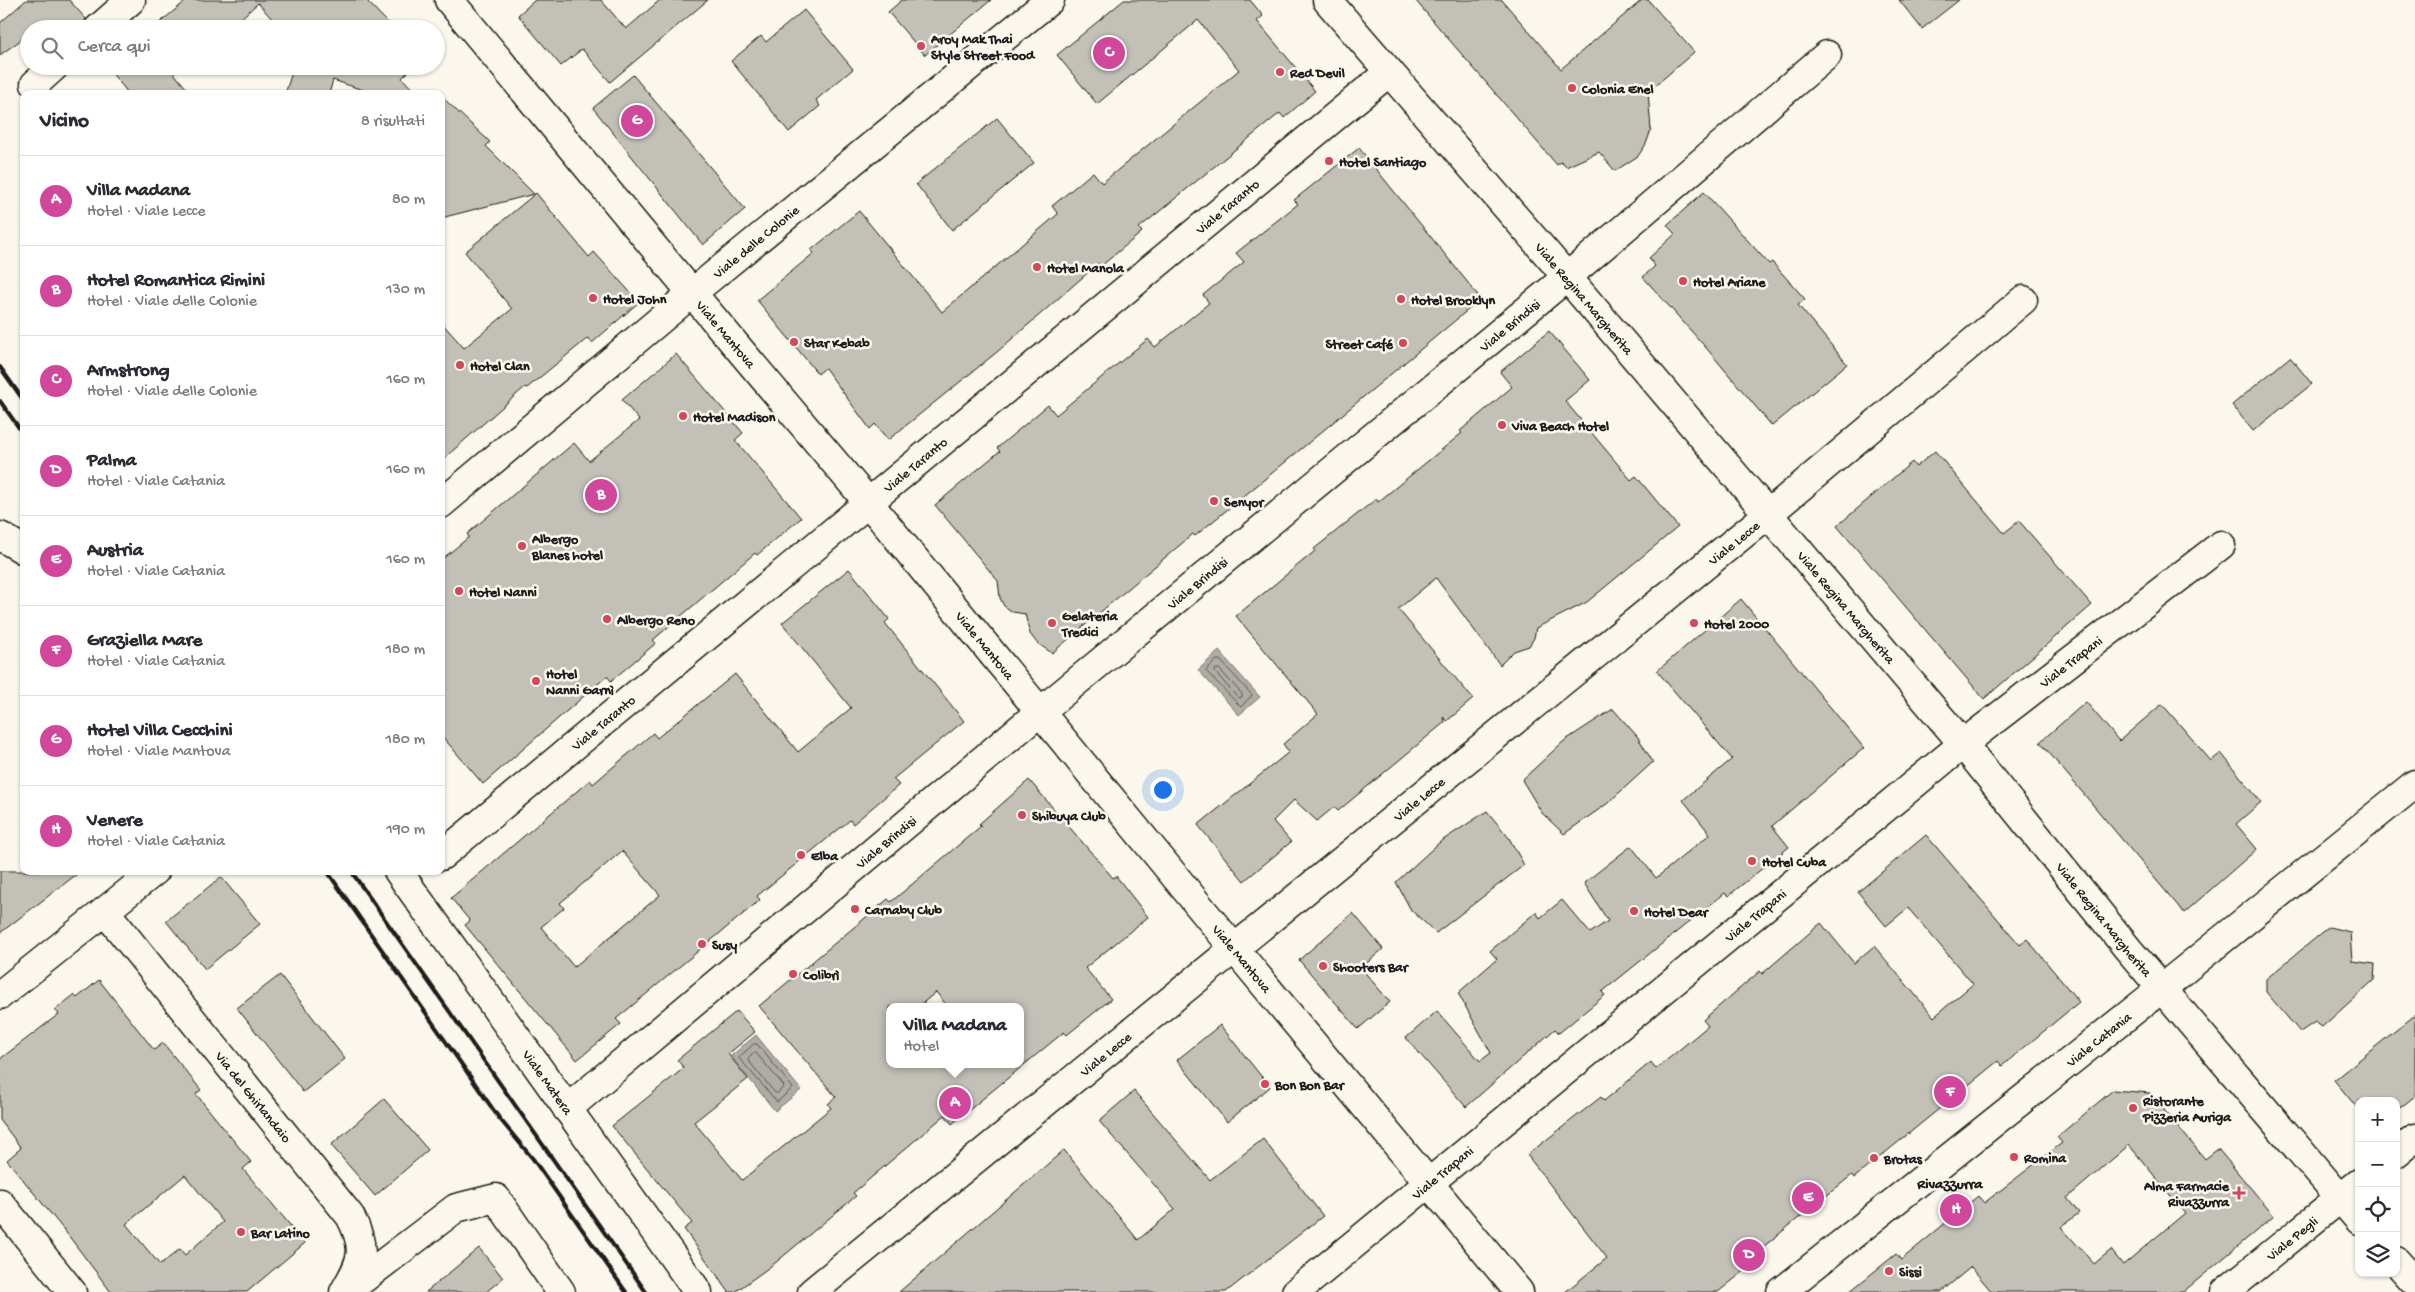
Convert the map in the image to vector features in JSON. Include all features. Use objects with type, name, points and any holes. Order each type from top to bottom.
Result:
[{"type":"street","points":[[108,20],[131,0]]},
{"type":"street","name":"Viale Mantova","points":[[449,0],[868,502],[1519,1292]]},
{"type":"street","name":"Viale delle Colonie","points":[[445,501],[692,293],[1050,0]]},
{"type":"street","name":"Viale Regina Margherita","points":[[1326,0],[1567,277],[1963,744],[2162,988],[2349,1191],[2355,1208]]},
{"type":"street","name":"Viale Brindisi","points":[[567,1110],[1041,711],[1567,277],[1827,55]]},
{"type":"street","name":"Viale Taranto","points":[[445,853],[1389,72]]},
{"type":"street","points":[[34,84],[44,75]]},
{"type":"street","name":"Viale Lecce","points":[[812,1292],[1767,515],[2024,300]]},
{"type":"street","points":[[0,536],[20,548]]},
{"type":"street","name":"Viale Trapani","points":[[1296,1292],[1963,744],[2221,546]]},
{"type":"street","name":"Viale Catania","points":[[1782,1292],[2415,784]]},
{"type":"street","points":[[0,995],[150,875]]},
{"type":"street","name":"Viale Matera","points":[[410,876],[567,1110],[698,1292]]},
{"type":"street","name":"Via del Ghirlandaio","points":[[105,911],[350,1216],[360,1235],[361,1253],[355,1272],[345,1292]]},
{"type":"street","points":[[2400,1150],[2415,1138]]},
{"type":"street","name":"Viale Pegli","points":[[2225,1292],[2349,1191]]},
{"type":"street","points":[[345,1292],[456,1208],[496,1198],[561,1292]]},
{"type":"street","points":[[0,1203],[72,1292]]},
{"type":"street","points":[[2400,1265],[2415,1282]]},
{"type":"water","points":[[1219,651],[1260,697],[1239,715],[1198,670]]},
{"type":"water","points":[[756,1035],[801,1090],[775,1111],[731,1056]]},
{"type":"building","points":[[26,0],[69,0],[86,19],[20,20],[20,41],[0,55],[0,23]]},
{"type":"building","points":[[187,0],[366,0],[385,20],[273,20],[258,3],[239,20],[163,20]]},
{"type":"building","points":[[535,0],[601,0],[626,29],[660,0],[708,0],[610,82],[582,49],[561,66],[518,15]]},
{"type":"building","points":[[902,0],[991,0],[925,55],[888,12]]},
{"type":"building","points":[[1124,0],[1250,0],[1263,16],[1257,21],[1315,91],[1284,118],[1280,113],[1139,228],[1142,232],[1101,266],[1099,263],[997,352],[888,440],[875,424],[870,429],[825,368],[818,374],[757,300],[814,253],[811,250],[859,211],[942,312],[1058,214],[1052,206],[1093,172],[1102,183],[1239,70],[1198,20],[1097,104],[1057,55]]},
{"type":"building","name":"Colonia Enel","points":[[1415,0],[1502,0],[1561,69],[1642,0],[1648,0],[1694,52],[1648,92],[1651,130],[1646,144],[1638,156],[1615,171],[1599,152],[1566,167],[1561,162],[1557,165]]},
{"type":"building","points":[[1899,0],[1959,0],[1922,29]]},
{"type":"building","points":[[804,10],[853,69],[816,100],[820,106],[789,132],[731,61],[761,36],[766,42]]},
{"type":"building","points":[[113,75],[175,75],[188,90],[126,90]]},
{"type":"building","points":[[291,75],[405,75],[402,78],[413,90],[363,90],[333,80],[330,90],[286,90]]},
{"type":"building","points":[[633,75],[745,209],[703,245],[593,108]]},
{"type":"building","points":[[445,100],[490,142],[486,146],[534,194],[445,217]]},
{"type":"building","points":[[997,118],[1034,163],[952,230],[916,184]]},
{"type":"building","points":[[1359,148],[1481,299],[1195,536],[1193,534],[1052,653],[1037,643],[1030,634],[1025,614],[1013,612],[1004,606],[1000,598],[998,581],[935,505],[1000,451],[997,448],[1048,405],[1056,415],[1148,339],[1155,347],[1209,303],[1203,295],[1244,262],[1236,253],[1298,204],[1294,200]]},
{"type":"building","points":[[1704,192],[1769,264],[1772,262],[1805,299],[1798,305],[1847,364],[1772,426],[1643,277],[1655,266],[1649,258],[1675,234],[1667,225]]},
{"type":"building","points":[[536,193],[589,257],[594,252],[639,302],[592,343],[588,338],[527,388],[525,387],[445,457],[445,327],[464,348],[512,309],[465,252]]},
{"type":"building","points":[[1549,331],[1590,380],[1565,401],[1631,480],[1636,476],[1678,527],[1587,602],[1536,628],[1534,638],[1529,646],[1514,651],[1500,665],[1436,578],[1398,609],[1473,699],[1447,721],[1443,717],[1445,722],[1338,811],[1334,807],[1317,821],[1294,800],[1273,821],[1291,842],[1244,881],[1198,825],[1289,752],[1283,744],[1318,714],[1236,616],[1315,551],[1314,549],[1376,499],[1378,502],[1462,433],[1460,431],[1512,387],[1500,372]]},
{"type":"building","points":[[676,354],[743,433],[735,440],[801,518],[757,555],[755,553],[653,640],[656,643],[611,681],[607,676],[483,784],[445,740],[445,557],[469,537],[467,534],[574,443],[589,461],[639,420],[622,400]]},
{"type":"building","points":[[2290,357],[2312,384],[2253,431],[2232,405]]},
{"type":"building","points":[[1935,451],[2004,533],[2019,521],[2092,605],[1984,699],[1837,526],[1912,462],[1916,467]]},
{"type":"building","points":[[849,569],[889,619],[885,623],[964,721],[893,779],[899,785],[853,824],[850,820],[757,896],[760,900],[616,1019],[621,1024],[577,1060],[465,925],[470,921],[451,898],[590,780],[593,784],[653,733],[657,738],[735,674],[798,752],[851,708],[782,623]],"holes":[[[622,851],[660,895],[574,967],[541,927],[564,908],[560,903]]]},
{"type":"building","points":[[1741,599],[1864,748],[1772,826],[1789,847],[1728,896],[1725,893],[1602,992],[1605,995],[1559,1033],[1555,1029],[1466,1107],[1406,1038],[1437,1011],[1480,1061],[1491,1053],[1458,993],[1497,959],[1490,951],[1536,912],[1540,918],[1562,900],[1590,933],[1608,921],[1584,883],[1631,846],[1656,878],[1710,834],[1683,800],[1732,759],[1657,671]]},
{"type":"building","points":[[2086,702],[2119,741],[2162,704],[2211,761],[2221,753],[2261,802],[2236,824],[2257,849],[2184,913],[2040,742]]},
{"type":"building","points":[[1613,709],[1637,736],[1653,762],[1608,803],[1564,834],[1542,813],[1522,780],[1564,741]]},
{"type":"building","points":[[1029,780],[1113,878],[1116,876],[1148,917],[1085,968],[1111,999],[1067,1035],[1064,1032],[1024,1065],[1024,1003],[945,1003],[936,992],[923,1003],[886,1003],[886,1068],[1020,1068],[952,1124],[945,1115],[853,1193],[856,1196],[775,1263],[735,1292],[729,1292],[684,1229],[692,1223],[612,1126],[684,1068],[677,1060],[737,1011],[755,1032],[728,1054],[748,1079],[694,1122],[742,1180],[831,1108],[828,1104],[836,1097],[759,1006],[888,899],[891,902],[981,826],[979,824]]},
{"type":"building","points":[[1487,811],[1509,838],[1524,865],[1436,933],[1411,910],[1396,882],[1440,842]]},
{"type":"building","points":[[1926,835],[2020,945],[2027,939],[2079,1002],[2002,1066],[1998,1061],[1854,1178],[1852,1175],[1758,1251],[1763,1256],[1718,1292],[1565,1292],[1607,1258],[1527,1155],[1601,1097],[1604,1101],[1651,1062],[1656,1069],[1708,1026],[1703,1020],[1760,971],[1762,974],[1821,923],[1854,963],[1874,946],[1934,1017],[1973,984],[1908,908],[1886,926],[1858,892]]},
{"type":"building","points":[[0,871],[20,871],[20,875],[76,875],[0,933]]},
{"type":"building","points":[[221,877],[260,924],[205,969],[166,921]]},
{"type":"building","points":[[1353,913],[1383,949],[1361,968],[1390,1002],[1358,1029],[1299,960]]},
{"type":"building","points":[[2329,927],[2350,932],[2352,961],[2375,964],[2374,980],[2322,1027],[2315,1022],[2300,1032],[2266,992],[2266,979]]},
{"type":"building","points":[[280,975],[345,1059],[303,1092],[237,1008]]},
{"type":"building","points":[[99,980],[154,1050],[163,1043],[201,1090],[196,1094],[251,1162],[243,1169],[305,1243],[247,1292],[111,1292],[7,1160],[21,1148],[0,1120],[0,1059],[59,1014],[55,1010],[74,995],[77,998]],"holes":[[[185,1175],[223,1222],[185,1255],[180,1249],[160,1265],[126,1224]]]},
{"type":"building","points":[[2415,1015],[2415,1096],[2400,1108],[2400,1097],[2355,1097],[2355,1105],[2334,1080]]},
{"type":"building","points":[[1220,1025],[1270,1087],[1227,1122],[1177,1060]]},
{"type":"building","points":[[2113,1090],[2150,1093],[2205,1159],[2218,1149],[2274,1216],[2183,1292],[1992,1292],[1971,1267],[1941,1292],[1849,1292],[1896,1254],[1901,1260],[1978,1196],[1984,1203],[2062,1143],[2057,1137]],"holes":[[[2129,1145],[2185,1213],[2123,1265],[2111,1250],[2094,1264],[2061,1227],[2079,1213],[2067,1198]]]},
{"type":"building","points":[[1134,1091],[1210,1180],[1263,1139],[1323,1216],[1226,1292],[899,1292],[1064,1150],[1138,1240],[1175,1209],[1099,1121]]},
{"type":"building","points":[[384,1099],[428,1150],[375,1196],[331,1145]]},
{"type":"building","points":[[479,1248],[503,1278],[486,1292],[426,1292]]},
{"type":"railway","points":[[0,367],[20,395]]},
{"type":"railway","points":[[0,401],[20,429]]},
{"type":"railway","points":[[330,875],[499,1118],[533,1159],[626,1292]]},
{"type":"railway","points":[[354,875],[646,1292]]},
{"type":"place","name":"Aroy Mak Thai Style Street Food","points":[[921,46]]},
{"type":"place","name":"Armstrong","points":[[1109,53]]},
{"type":"place","name":"Red Devil","points":[[1280,72]]},
{"type":"place","name":"Colonia Enel","points":[[1572,88]]},
{"type":"place","name":"Hotel Villa Cecchini","points":[[637,121]]},
{"type":"place","name":"Hotel Santiago","points":[[1329,161]]},
{"type":"place","name":"Hotel Manola","points":[[1037,267]]},
{"type":"place","name":"Hotel Ariane","points":[[1683,281]]},
{"type":"place","name":"Hotel John","points":[[593,298]]},
{"type":"place","name":"Hotel Brooklyn","points":[[1401,299]]},
{"type":"place","name":"Star Kebab","points":[[794,342]]},
{"type":"place","name":"Street Café","points":[[1403,343]]},
{"type":"place","name":"Hotel Clan","points":[[460,365]]},
{"type":"place","name":"Hotel Madison","points":[[683,416]]},
{"type":"place","name":"Viva Beach Hotel","points":[[1502,425]]},
{"type":"place","name":"Hotel Romantica Rimini","points":[[601,495]]},
{"type":"place","name":"Senyor","points":[[1214,501]]},
{"type":"place","name":"Albergo Blanes hotel","points":[[522,546]]},
{"type":"place","name":"Hotel Nanni","points":[[459,591]]},
{"type":"place","name":"Albergo Reno","points":[[607,619]]},
{"type":"place","name":"Gelateria Tredici","points":[[1052,623]]},
{"type":"place","name":"Hotel 2000","points":[[1694,623]]},
{"type":"place","name":"Hotel Nanni Garnì","points":[[536,681]]},
{"type":"place","name":"Shibuya Club","points":[[1022,815]]},
{"type":"place","name":"Elba","points":[[801,855]]},
{"type":"place","name":"Hotel Cuba","points":[[1752,861]]},
{"type":"place","name":"Carnaby Club","points":[[855,909]]},
{"type":"place","name":"Hotel Dear","points":[[1634,911]]},
{"type":"place","name":"Susy","points":[[702,944]]},
{"type":"place","name":"Shooters Bar","points":[[1323,966]]},
{"type":"place","name":"Colibrì","points":[[793,974]]},
{"type":"place","name":"Bon Bon Bar","points":[[1265,1084]]},
{"type":"place","name":"Graziella Mare","points":[[1950,1092]]},
{"type":"place","name":"Villa Madana","points":[[955,1103]]},
{"type":"place","name":"Ristorante Pizzeria Auriga","points":[[2133,1108]]},
{"type":"place","name":"Romina","points":[[2014,1157]]},
{"type":"place","name":"Brotas","points":[[1874,1158]]},
{"type":"place","name":"Alma Farmacie Rivazzurra","points":[[2239,1193]]},
{"type":"place","name":"Austria","points":[[1808,1198]]},
{"type":"place","name":"Venere","points":[[1956,1210]]},
{"type":"place","name":"Bar Latino","points":[[241,1232]]},
{"type":"place","name":"Palma","points":[[1749,1255]]},
{"type":"place","name":"Sissi","points":[[1889,1271]]},
{"type":"district","name":"Rivazzurra","points":[[1950,1183]]}]
